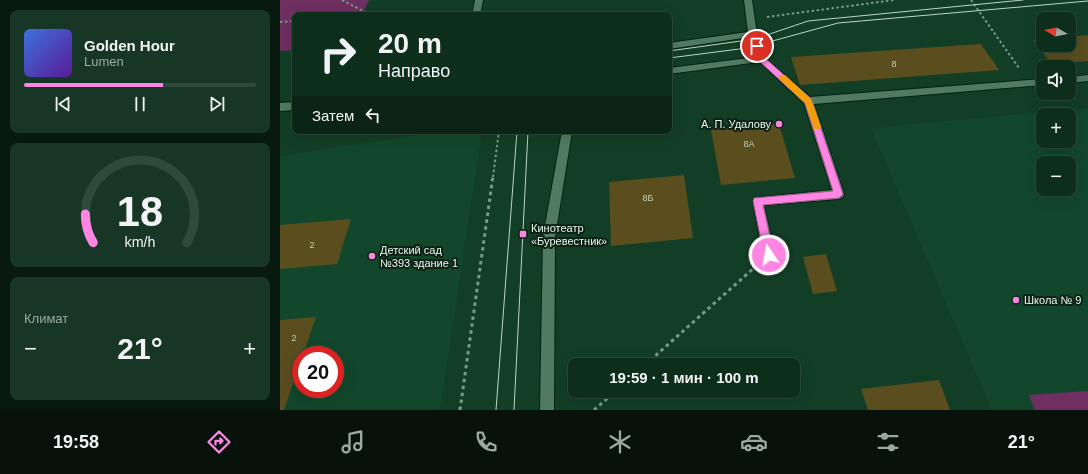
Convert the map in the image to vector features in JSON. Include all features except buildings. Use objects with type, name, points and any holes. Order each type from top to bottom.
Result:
[{"type":"street","points":[[477,12],[479,0]]},
{"type":"street","points":[[748,0],[753,34],[762,59],[808,102],[839,194],[758,201],[769,255]]},
{"type":"street","points":[[672,46],[753,34]]},
{"type":"street","points":[[672,71],[762,59]]},
{"type":"street","points":[[1076,79],[1088,78]]},
{"type":"street","points":[[808,102],[1036,82]]},
{"type":"street","points":[[280,108],[292,106]]},
{"type":"street","points":[[547,410],[549,237],[566,134]]},
{"type":"path","points":[[342,0],[367,12]]},
{"type":"path","points":[[751,19],[894,0]]},
{"type":"path","points":[[971,0],[1029,83]]},
{"type":"path","points":[[280,22],[292,21]]},
{"type":"path","points":[[460,410],[499,134]]},
{"type":"path","points":[[653,358],[769,255]]},
{"type":"path","points":[[594,410],[608,398]]},
{"type":"shaded area","points":[[280,0],[369,0],[363,12],[292,12],[292,50],[280,51]]},
{"type":"shaded area","name":"Школа № 9","points":[[1088,108],[1088,410],[992,410],[871,128],[1036,113],[1036,148],[1076,148],[1076,109]]},
{"type":"shaded area","name":"Детский сад №393 здание 1","points":[[424,134],[482,134],[440,410],[280,410],[280,156]]},
{"type":"shaded area","points":[[1088,391],[1088,410],[1035,410],[1029,395]]},
{"type":"tram line","points":[[672,51],[755,39],[808,21],[1023,0]]},
{"type":"tram line","points":[[672,58],[747,48],[838,23],[1088,1]]},
{"type":"tram line","points":[[496,410],[517,134]]},
{"type":"tram line","points":[[514,410],[528,134]]},
{"type":"slow traffic","points":[[782,77],[808,102],[817,127]]},
{"type":"place","name":"А. П. Удалову","points":[[779,124]]},
{"type":"place","name":"Кинотеатр «Буревестник»","points":[[523,234]]},
{"type":"place","name":"Детский сад №393 здание 1","points":[[372,256]]},
{"type":"place","name":"Школа № 9","points":[[1016,300]]},
{"type":"route","points":[[757,46],[762,59],[808,102],[839,194],[758,201],[769,255]]}]
